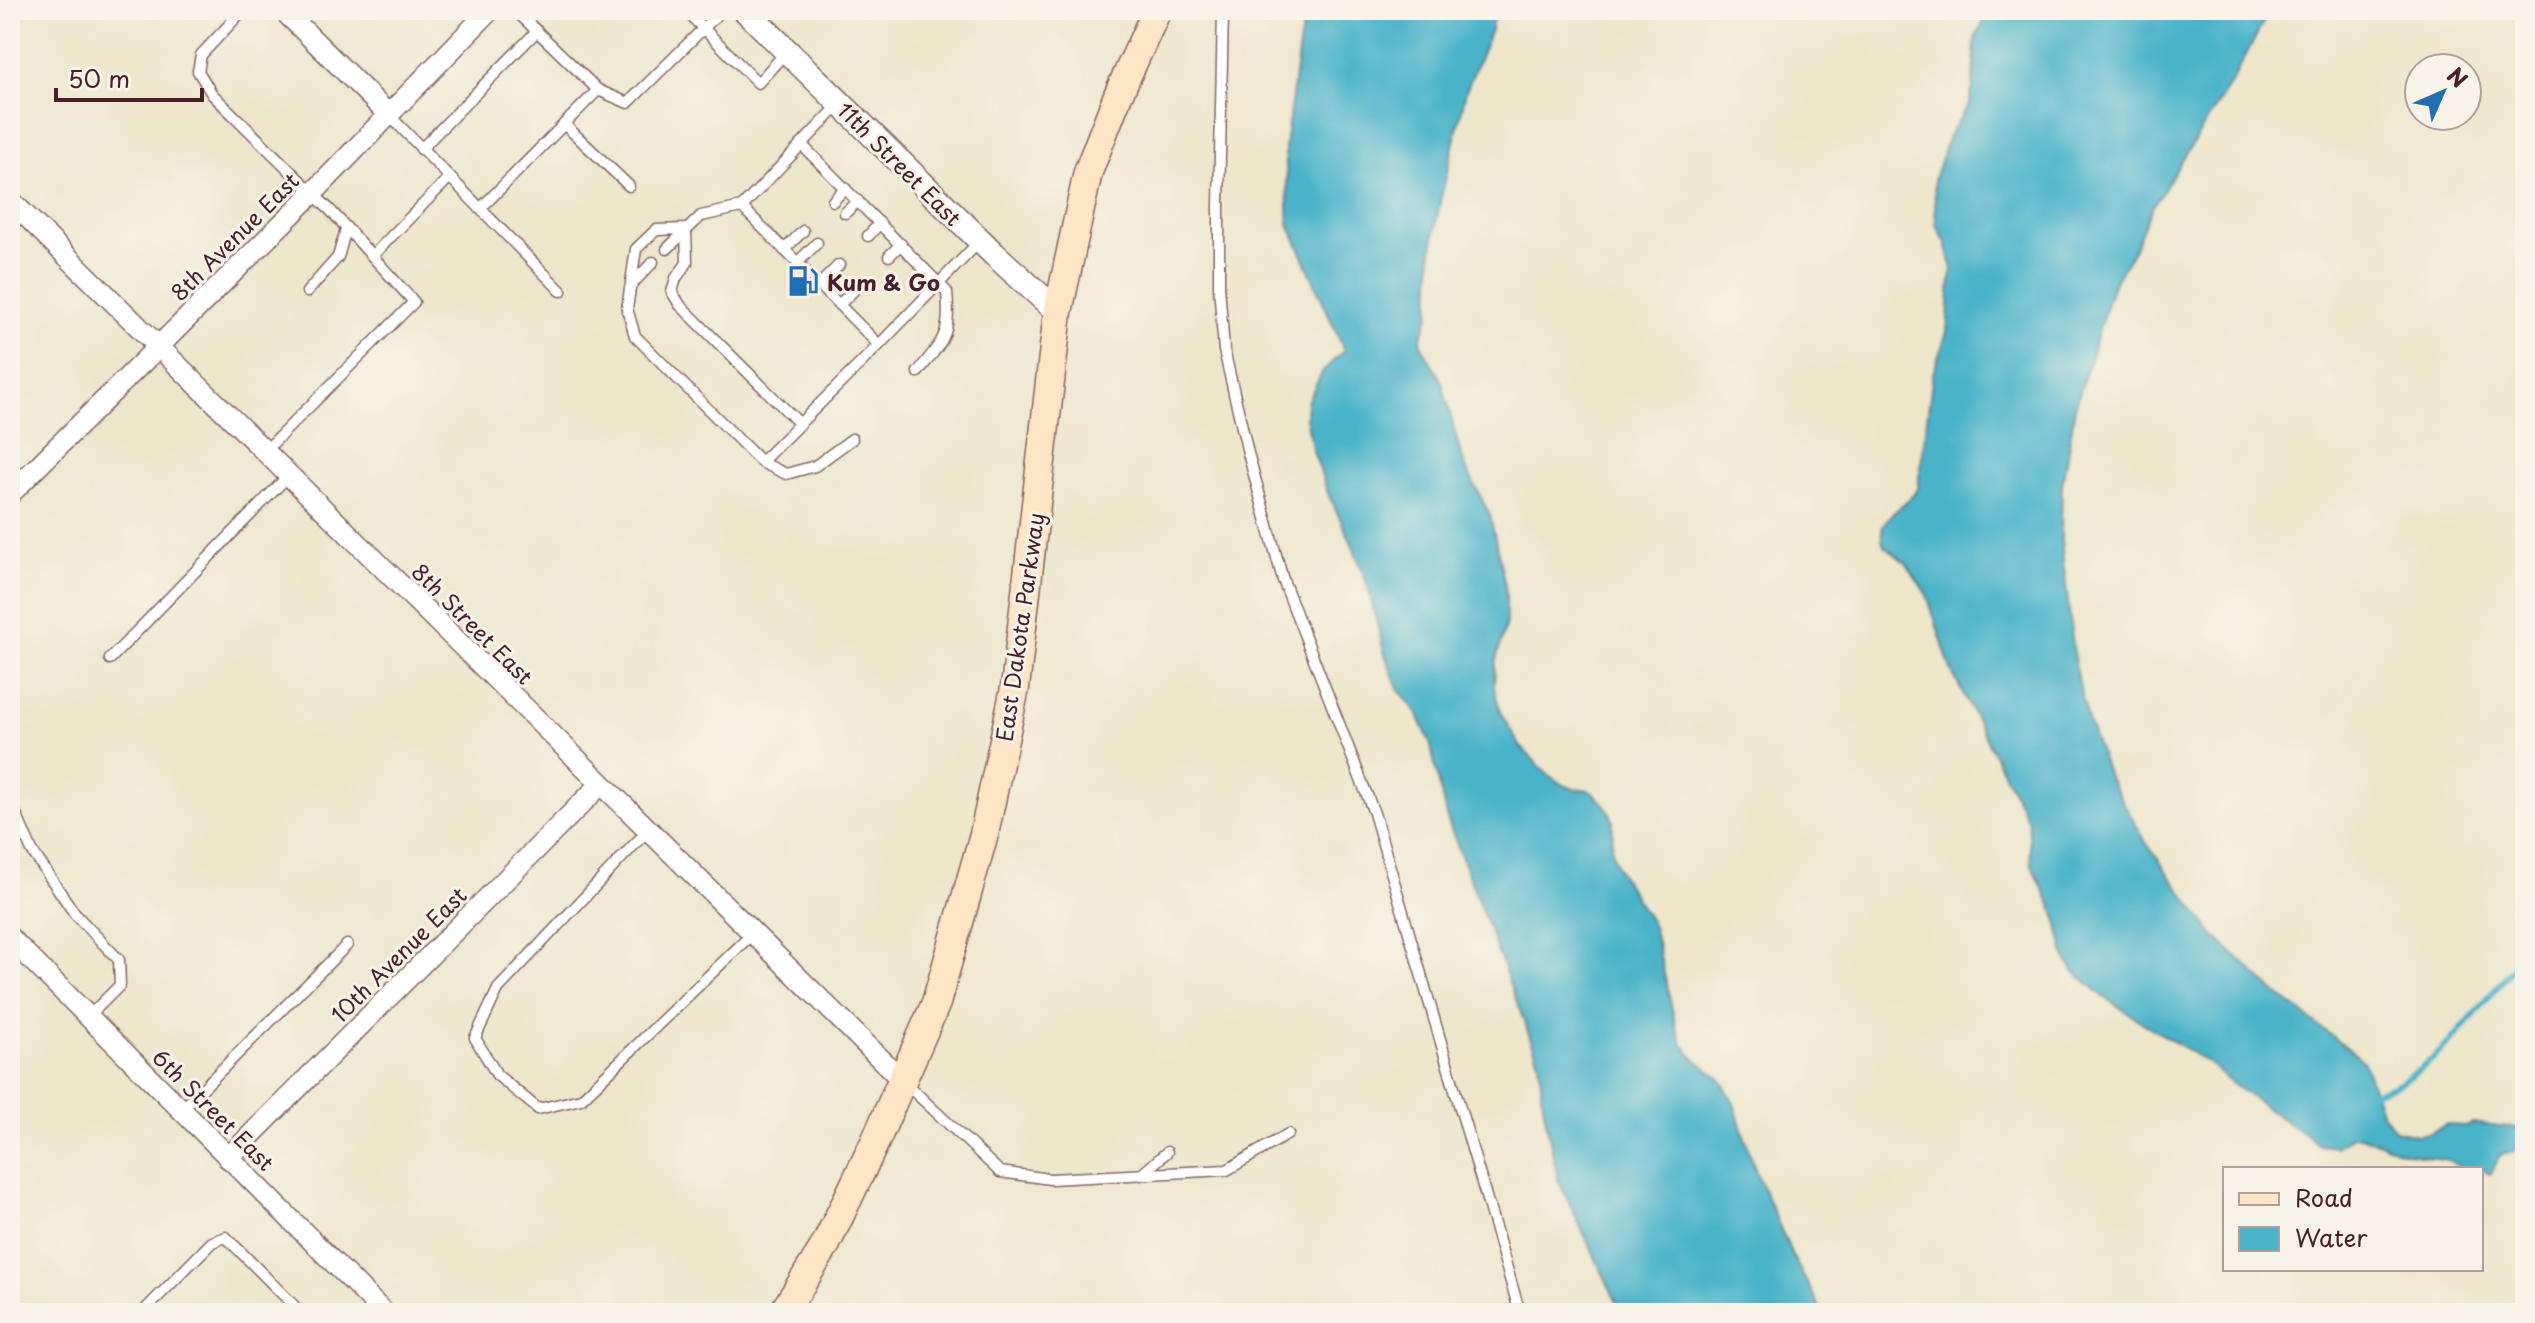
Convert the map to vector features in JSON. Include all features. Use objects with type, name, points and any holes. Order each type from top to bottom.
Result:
[{"type":"main road","name":"East Dakota Parkway","points":[[783,1313],[825,1246],[902,1080],[940,988],[984,834],[1015,688],[1058,312],[1088,172],[1118,95],[1157,10]]},
{"type":"street","points":[[283,10],[388,114]]},
{"type":"street","name":"8th Avenue East","points":[[10,494],[312,194],[490,10]]},
{"type":"street","name":"11th Street East","points":[[745,10],[980,241],[1058,312]]},
{"type":"street","name":"8th Street East","points":[[10,200],[902,1080]]},
{"type":"street","name":"10th Avenue East","points":[[228,1158],[601,784]]},
{"type":"street","name":"6th Street East","points":[[10,938],[384,1313]]},
{"type":"lane","points":[[243,10],[201,55],[198,71],[212,94],[414,302],[265,451]]},
{"type":"lane","points":[[515,10],[598,90],[628,103],[722,10]]},
{"type":"lane","points":[[685,10],[758,83],[787,51]]},
{"type":"lane","points":[[1223,10],[1219,286],[1224,350],[1234,395],[1283,580],[1374,813],[1520,1313]]},
{"type":"lane","points":[[421,149],[537,31]]},
{"type":"lane","points":[[480,209],[598,90]]},
{"type":"lane","points":[[667,249],[701,216],[742,207],[840,104]]},
{"type":"lane","points":[[388,114],[561,291]]},
{"type":"lane","points":[[564,124],[629,186]]},
{"type":"lane","points":[[802,145],[947,292],[950,321],[944,339],[918,372]]},
{"type":"lane","points":[[372,256],[449,178]]},
{"type":"lane","points":[[833,201],[845,188]]},
{"type":"lane","points":[[845,213],[858,201]]},
{"type":"lane","points":[[742,207],[879,345]]},
{"type":"lane","points":[[868,236],[880,223]]},
{"type":"lane","points":[[307,292],[338,257],[346,229]]},
{"type":"lane","points":[[686,229],[656,230],[636,249],[627,309],[635,336],[761,462],[786,474],[815,466],[852,439]]},
{"type":"lane","points":[[686,229],[687,263],[676,278],[672,292],[680,305],[800,424]]},
{"type":"lane","points":[[784,250],[803,231]]},
{"type":"lane","points":[[761,462],[980,241]]},
{"type":"lane","points":[[797,263],[817,243]]},
{"type":"lane","points":[[889,256],[901,244]]},
{"type":"lane","points":[[632,284],[653,262]]},
{"type":"lane","points":[[819,285],[839,265]]},
{"type":"lane","points":[[839,305],[859,285]]},
{"type":"lane","points":[[110,659],[289,475]]},
{"type":"lane","points":[[10,800],[32,851],[75,914],[119,960],[120,985],[88,1017]]},
{"type":"lane","points":[[648,830],[498,989],[475,1038],[497,1075],[538,1109],[581,1099],[753,933]]},
{"type":"lane","points":[[181,1110],[347,945]]},
{"type":"lane","points":[[902,1080],[1000,1172],[1050,1179],[1227,1170],[1288,1134]]},
{"type":"lane","points":[[1141,1175],[1167,1152]]},
{"type":"lane","points":[[142,1313],[212,1242],[226,1237],[301,1313]]},
{"type":"water","points":[[1308,10],[1494,10],[1491,30],[1466,91],[1440,202],[1432,249],[1430,314],[1421,338],[1422,346],[1442,382],[1466,468],[1490,515],[1506,590],[1506,623],[1495,664],[1494,686],[1500,712],[1520,746],[1548,775],[1576,790],[1586,789],[1595,794],[1608,809],[1613,820],[1612,851],[1618,870],[1653,926],[1682,1043],[1693,1057],[1719,1078],[1732,1098],[1756,1172],[1792,1255],[1823,1313],[1622,1313],[1558,1180],[1543,1105],[1539,1061],[1446,816],[1430,742],[1417,713],[1398,688],[1384,652],[1368,586],[1312,448],[1306,417],[1307,402],[1323,371],[1344,350],[1289,224],[1285,146],[1300,39]]},
{"type":"water","points":[[1995,10],[2270,10],[2230,85],[2151,209],[2112,287],[2075,408],[2062,485],[2061,541],[2076,672],[2088,721],[2108,776],[2147,844],[2215,937],[2277,994],[2363,1060],[2382,1113],[2395,1130],[2417,1135],[2446,1125],[2466,1126],[2472,1123],[2525,1131],[2514,1152],[2501,1155],[2490,1174],[2483,1167],[2460,1167],[2448,1160],[2404,1152],[2361,1136],[2352,1136],[2336,1147],[2320,1145],[2235,1086],[2207,1062],[2103,996],[2073,970],[2066,959],[2055,913],[2031,863],[2028,821],[1951,670],[1927,595],[1906,563],[1884,546],[1883,527],[1887,520],[1918,487],[1933,373],[1947,332],[1952,266],[1946,243],[1936,224],[1934,179],[1948,137],[1969,104],[1973,87],[1975,38],[1984,21]]},
{"type":"waterway","points":[[2366,1094],[2390,1087],[2434,1058],[2474,1016],[2525,954]]},
{"type":"place","name":"Kum & Go","points":[[803,281]]}]
